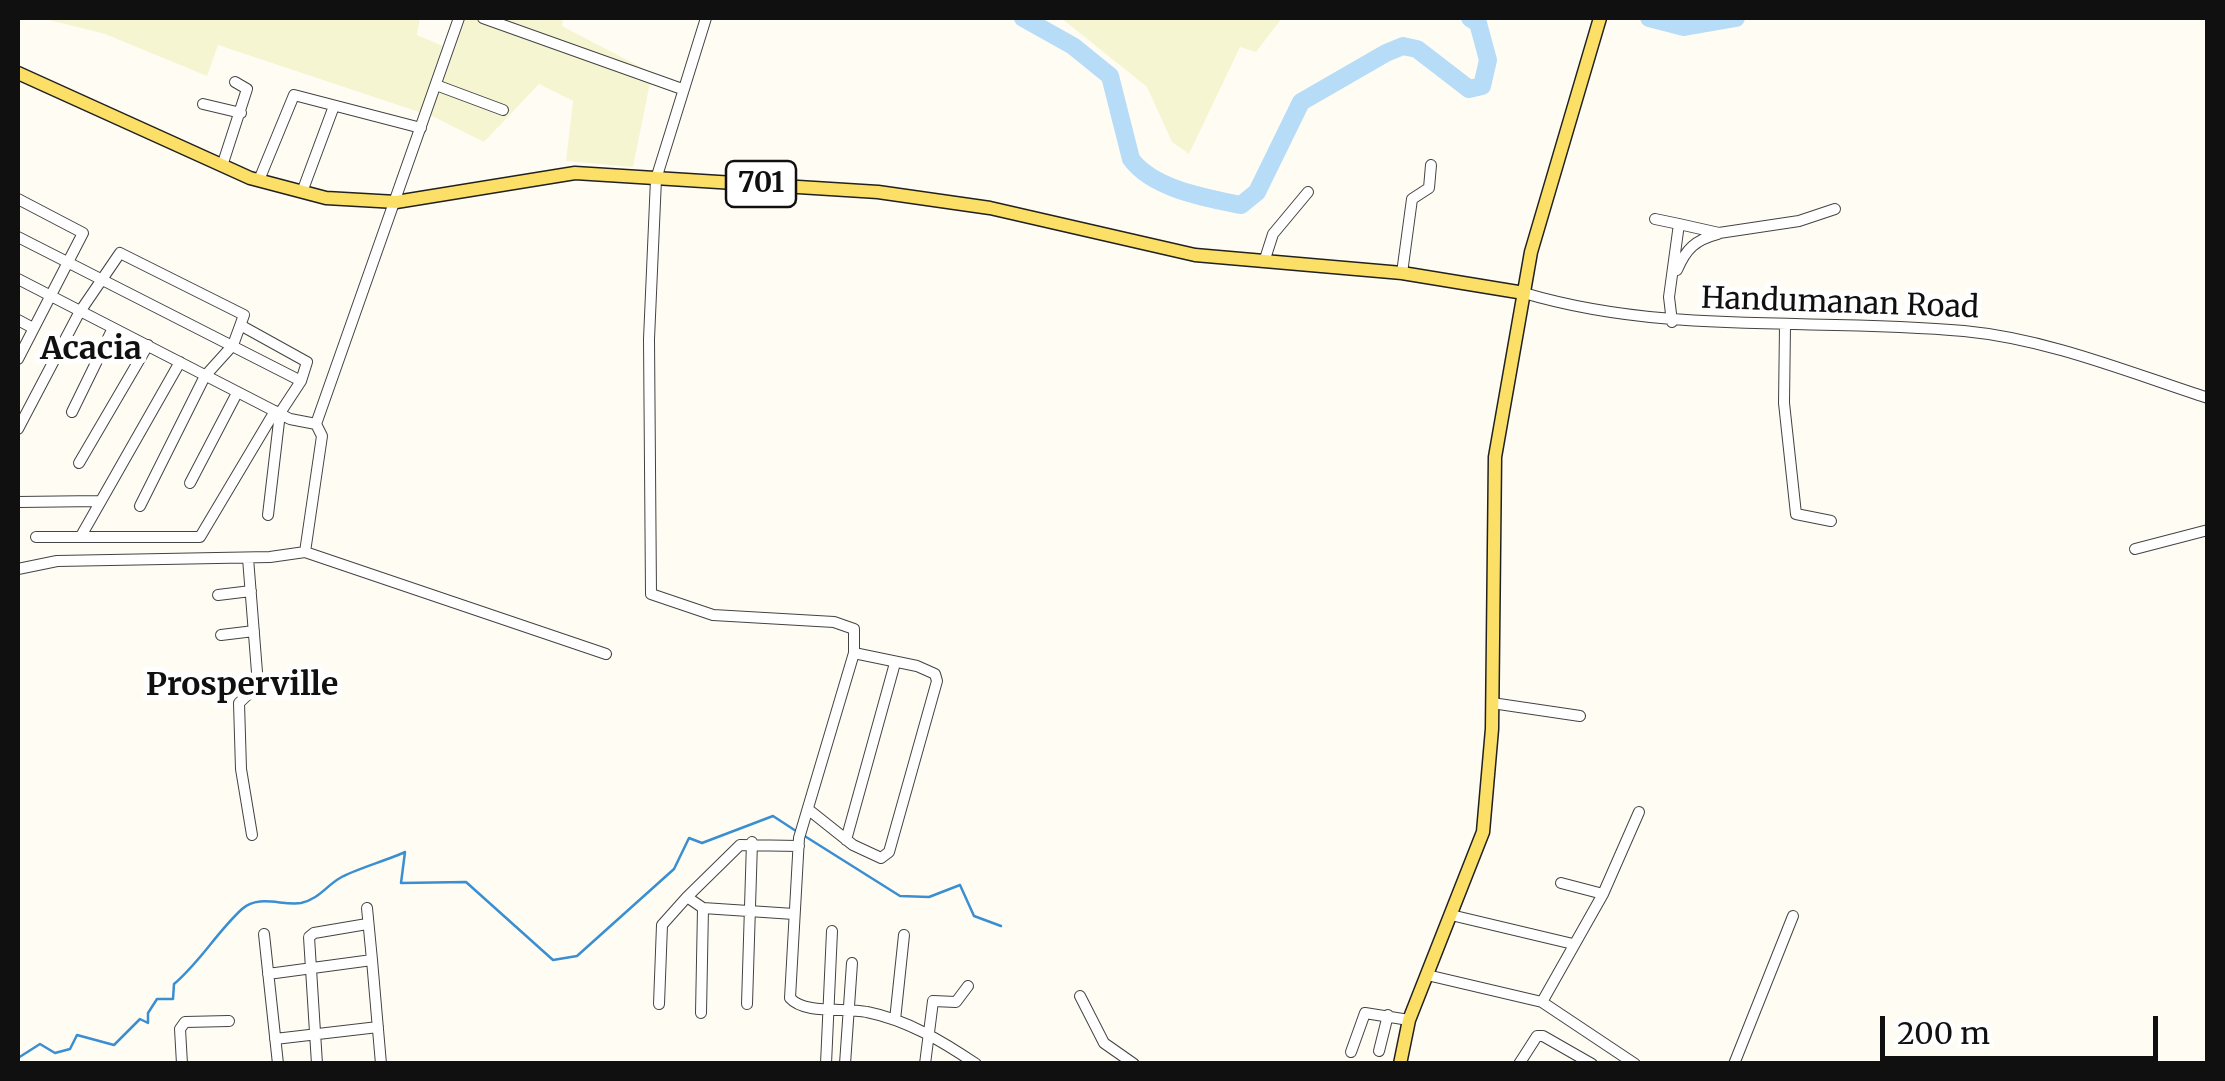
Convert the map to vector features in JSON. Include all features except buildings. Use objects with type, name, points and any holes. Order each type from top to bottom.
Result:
[{"type":"main road","points":[[1400,1064],[1409,1020],[1485,815],[1492,703],[1493,478],[1536,231],[1600,18]]},
{"type":"main road","name":"701","points":[[18,74],[258,180],[355,202],[396,202],[575,174],[919,196],[990,208],[1196,255],[1402,273],[1524,293]]},
{"type":"street","points":[[304,552],[322,436],[316,424],[459,18]]},
{"type":"street","points":[[483,18],[682,89]]},
{"type":"street","points":[[703,18],[656,179],[650,340],[651,594],[713,615],[848,624],[854,628],[854,654],[799,842],[790,998],[795,1004],[895,1020],[976,1064]]},
{"type":"street","points":[[222,166],[247,89],[235,82]]},
{"type":"street","points":[[436,85],[503,110]]},
{"type":"street","points":[[258,180],[294,95],[421,128]]},
{"type":"street","points":[[203,104],[241,114]]},
{"type":"street","points":[[302,192],[334,106]]},
{"type":"street","points":[[1402,273],[1412,199],[1429,188],[1431,165]]},
{"type":"street","points":[[1264,262],[1273,234],[1308,192]]},
{"type":"street","points":[[18,198],[83,233],[18,358]]},
{"type":"street","points":[[1672,322],[1669,297],[1675,275],[1685,252],[1696,242],[1718,233],[1800,220],[1835,209]]},
{"type":"street","points":[[1655,219],[1718,233]]},
{"type":"street","points":[[1675,275],[1679,224]]},
{"type":"street","points":[[18,237],[301,380]]},
{"type":"street","points":[[18,429],[79,313],[122,252],[244,314],[232,345],[205,376],[140,506]]},
{"type":"street","points":[[18,279],[237,393],[302,424],[316,424]]},
{"type":"street","name":"Handumanan Road","points":[[1524,293],[1579,308],[1672,322],[1925,328],[1998,336],[2208,398]]},
{"type":"street","points":[[18,320],[33,328]]},
{"type":"street","points":[[36,538],[200,537],[257,442],[301,380],[304,359],[242,326]]},
{"type":"street","points":[[1785,326],[1784,403],[1796,514],[1831,522]]},
{"type":"street","points":[[72,412],[113,328]]},
{"type":"street","points":[[79,463],[148,345]]},
{"type":"street","points":[[81,536],[180,362]]},
{"type":"street","points":[[190,484],[237,393]]},
{"type":"street","points":[[268,515],[278,412]]},
{"type":"street","points":[[257,442],[274,450]]},
{"type":"street","points":[[18,502],[99,501]]},
{"type":"street","points":[[2135,549],[2208,530]]},
{"type":"street","points":[[18,568],[57,561],[248,558],[304,552],[606,654]]},
{"type":"street","points":[[248,558],[257,689],[239,703],[242,769],[252,836]]},
{"type":"street","points":[[218,595],[251,591]]},
{"type":"street","points":[[221,635],[254,631]]},
{"type":"street","points":[[810,810],[846,840],[874,856],[889,852],[914,774],[937,681],[929,669],[854,654]]},
{"type":"street","points":[[846,840],[895,663]]},
{"type":"street","points":[[1492,703],[1580,716]]},
{"type":"street","points":[[1542,1002],[1603,894],[1639,812]]},
{"type":"street","points":[[659,1004],[662,925],[728,854],[752,842],[799,842]]},
{"type":"street","points":[[747,1004],[752,842]]},
{"type":"street","points":[[1561,883],[1603,894]]},
{"type":"street","points":[[687,897],[703,908],[794,914]]},
{"type":"street","points":[[367,908],[381,1062],[367,1064]]},
{"type":"street","points":[[701,1013],[703,908]]},
{"type":"street","points":[[1450,915],[1573,944]]},
{"type":"street","points":[[1734,1064],[1793,916]]},
{"type":"street","points":[[317,1064],[309,969],[311,934],[367,924]]},
{"type":"street","points":[[826,1064],[832,930]]},
{"type":"street","points":[[264,934],[278,1064]]},
{"type":"street","points":[[895,1020],[904,936]]},
{"type":"street","points":[[268,974],[372,960]]},
{"type":"street","points":[[846,1064],[852,963]]},
{"type":"street","points":[[1427,975],[1542,1002],[1635,1064]]},
{"type":"street","points":[[925,1064],[933,1001],[956,1002],[968,986]]},
{"type":"street","points":[[1080,996],[1104,1042],[1134,1064]]},
{"type":"street","points":[[1351,1052],[1366,1013],[1409,1020]]},
{"type":"street","points":[[1379,1052],[1388,1015]]},
{"type":"street","points":[[182,1064],[180,1029],[185,1022],[228,1022]]},
{"type":"street","points":[[275,1039],[378,1028]]},
{"type":"street","points":[[1518,1064],[1537,1036],[1592,1064]]},
{"type":"street","points":[[1563,1064],[1571,1051]]},
{"type":"green space","points":[[41,18],[420,18],[417,35],[450,49],[463,18],[563,18],[562,26],[652,73],[633,167],[566,161],[573,101],[539,84],[484,142],[434,117],[218,45],[207,76],[105,34]]},
{"type":"green space","points":[[1061,18],[1282,18],[1256,52],[1240,47],[1189,154],[1172,142],[1147,87]]},
{"type":"waterway","points":[[1023,18],[1073,46],[1110,76],[1131,159],[1141,169],[1181,191],[1241,205],[1257,192],[1301,102],[1386,53],[1403,46],[1417,49],[1469,89],[1482,86],[1488,60],[1478,23],[1470,18]]},
{"type":"waterway","points":[[1649,18],[1684,27],[1736,18]]},
{"type":"waterway","points":[[18,1058],[40,1044],[55,1053],[70,1049],[77,1035],[114,1045],[140,1019],[148,1023],[148,1013],[157,999],[173,999],[174,984],[242,909],[263,901],[307,901],[346,875],[405,852],[401,883],[466,882],[553,960],[577,956],[674,869],[689,838],[702,843],[773,816],[796,831]]},
{"type":"waterway","points":[[803,835],[900,896],[929,897],[960,885],[974,916],[1001,926]]},
{"type":"district","name":"Acacia","points":[[91,350]]},
{"type":"district","name":"Prosperville","points":[[242,686]]}]
